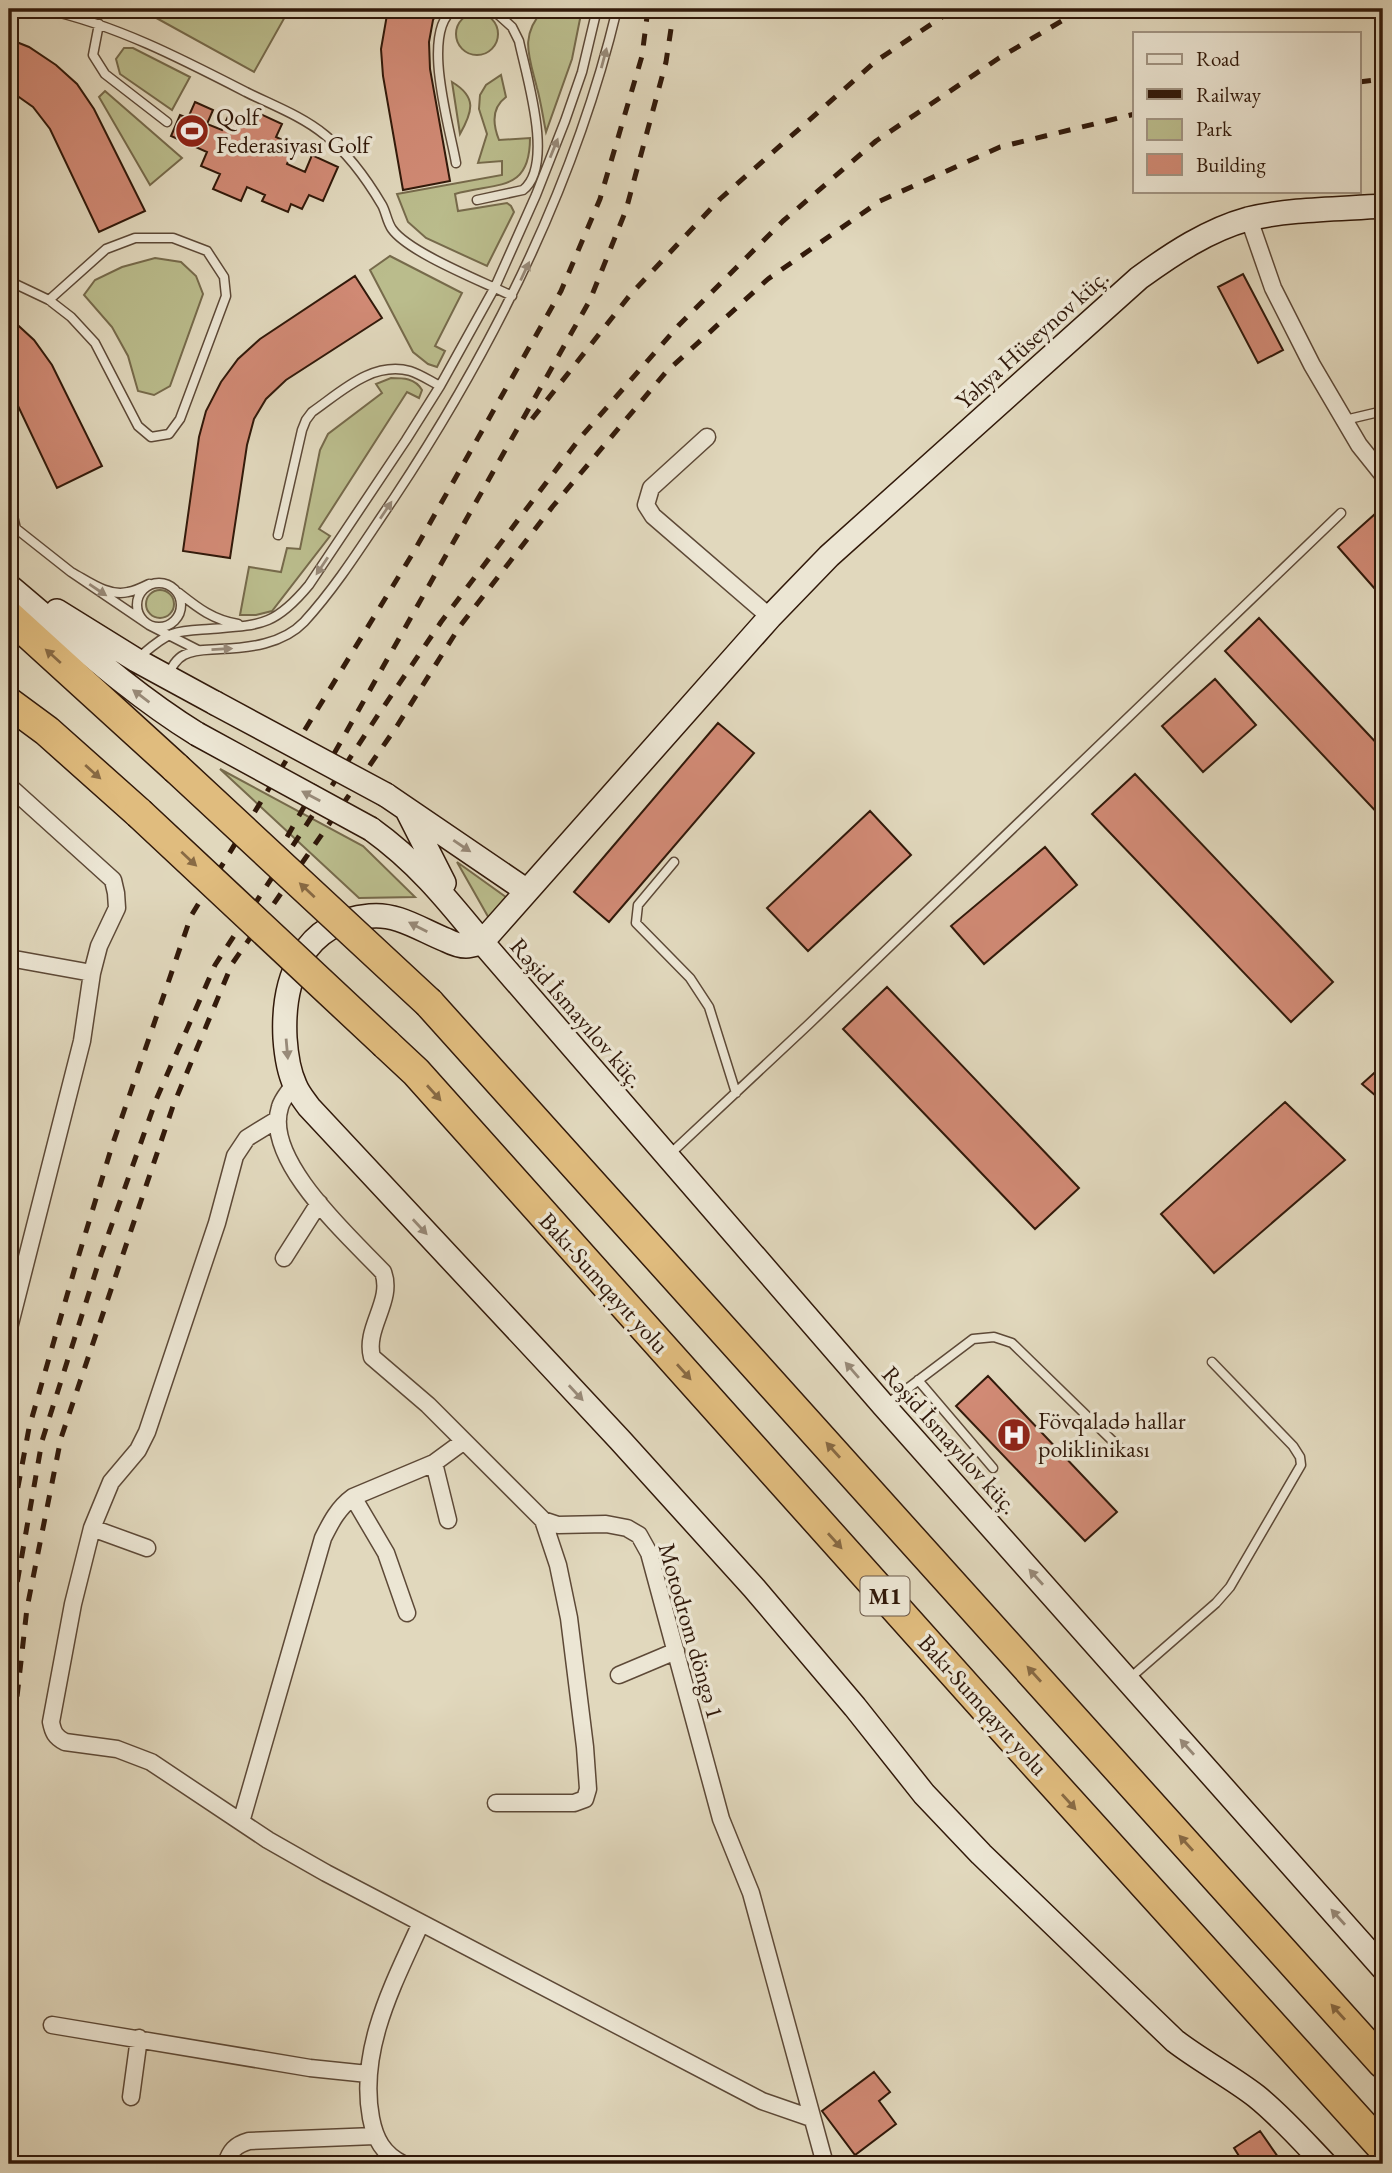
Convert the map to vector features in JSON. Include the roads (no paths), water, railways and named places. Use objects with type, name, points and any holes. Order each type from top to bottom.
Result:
[{"type":"highway","name":"M1","points":[[9,616],[429,1003],[1383,2063]]},
{"type":"highway","points":[[9,696],[47,731]]},
{"type":"highway","points":[[9,702],[47,731]]},
{"type":"highway","name":"Bakı-Sumqayıt yolu","points":[[47,731],[139,813],[416,1072],[1383,2148]]},
{"type":"street","name":"Yəhya Hüseynov küç.","points":[[482,942],[770,617],[829,556],[1139,278],[1174,253],[1210,234],[1248,219],[1303,211],[1383,206]]},
{"type":"street","points":[[1248,219],[1273,288],[1312,365],[1359,445],[1383,475]]},
{"type":"street","points":[[707,436],[651,488],[646,505],[653,516],[770,617]]},
{"type":"street","points":[[9,583],[166,678],[396,801],[527,891]]},
{"type":"street","points":[[9,583],[129,687],[167,716],[371,829],[418,866],[458,911]]},
{"type":"street","points":[[9,786],[113,880],[117,908],[99,946],[92,973],[79,1054],[9,1328]]},
{"type":"street","points":[[396,801],[458,911]]},
{"type":"street","name":"Rəşid İsmayılov küç.","points":[[458,911],[884,1406],[1383,1968]]},
{"type":"street","points":[[482,942],[470,946],[457,945],[410,923],[387,916],[369,916],[337,924],[321,935],[293,970],[288,989],[285,1024],[286,1056],[294,1084],[309,1107],[620,1440],[754,1588],[855,1707],[924,1794],[981,1854],[1175,2040],[1258,2098],[1325,2164]]},
{"type":"street","points":[[9,958],[92,973]]},
{"type":"street","points":[[294,1084],[280,1106],[278,1119],[278,1131],[288,1163],[318,1203],[383,1272],[387,1282],[371,1336],[372,1357],[403,1382],[543,1520],[558,1565],[569,1618],[588,1789],[584,1799],[574,1803],[496,1803]]},
{"type":"street","points":[[278,1119],[247,1138],[235,1156],[216,1223],[147,1432],[138,1450],[111,1482],[92,1528],[63,1654],[51,1722],[53,1731],[57,1738],[65,1742],[117,1749],[151,1762],[326,1874],[762,2101],[811,2118]]},
{"type":"street","points":[[284,1258],[318,1203]]},
{"type":"street","points":[[241,1822],[323,1538],[341,1506],[353,1497],[434,1462],[464,1441]]},
{"type":"street","points":[[434,1462],[448,1520]]},
{"type":"street","points":[[353,1497],[386,1553],[407,1613]]},
{"type":"street","name":"Motodrom döngə 1","points":[[543,1520],[558,1525],[606,1524],[627,1528],[639,1535],[649,1553],[721,1819],[751,1894],[825,2164]]},
{"type":"street","points":[[92,1528],[147,1548]]},
{"type":"street","points":[[619,1675],[676,1651]]},
{"type":"street","points":[[402,2164],[383,2160],[369,2110],[368,2074],[379,2021],[421,1923]]},
{"type":"street","points":[[52,2025],[368,2074]]},
{"type":"street","points":[[131,2097],[139,2038]]},
{"type":"street","points":[[226,2164],[229,2153],[239,2144],[249,2141],[376,2136]]},
{"type":"lane","points":[[44,9],[134,37],[286,111],[324,134],[360,169],[384,208],[391,229],[403,240],[429,256],[512,296]]},
{"type":"lane","points":[[454,9],[442,22],[436,46],[456,163]]},
{"type":"lane","points":[[493,9],[512,27],[519,40],[538,138],[537,179]]},
{"type":"lane","points":[[136,660],[167,636],[191,631],[251,626],[283,613],[309,585],[399,452],[495,288],[582,72],[597,9]]},
{"type":"lane","points":[[166,678],[176,661],[185,654],[199,650],[237,649],[270,643],[302,624],[367,537],[426,450],[479,360],[536,247],[593,98],[617,9]]},
{"type":"lane","points":[[99,24],[93,55],[105,74],[167,122]]},
{"type":"lane","points":[[537,179],[560,189]]},
{"type":"lane","points":[[477,200],[523,190],[537,179]]},
{"type":"lane","points":[[9,281],[49,300],[71,317],[95,343],[138,426],[151,436],[169,434],[180,419],[226,296],[224,277],[207,251],[173,238],[135,237],[106,249],[49,300]]},
{"type":"lane","points":[[278,535],[302,430],[312,412],[366,374],[390,369],[411,371],[440,386]]},
{"type":"lane","points":[[1345,419],[1383,411]]},
{"type":"lane","points":[[9,499],[12,526],[71,572],[149,625],[199,650]]},
{"type":"lane","points":[[667,1157],[1341,513]]},
{"type":"lane","points":[[71,572],[107,591],[117,593],[159,582],[169,585],[207,615],[251,626]]},
{"type":"lane","points":[[149,584],[142,590],[135,609],[149,625],[168,625],[176,619],[181,611],[181,600],[177,591]]},
{"type":"lane","points":[[674,862],[638,905],[636,923],[690,978],[709,1007],[736,1093]]},
{"type":"lane","points":[[884,1406],[973,1339],[994,1337],[1012,1343],[1126,1454]]},
{"type":"lane","points":[[1128,1680],[1216,1603],[1230,1587],[1301,1465],[1300,1457],[1293,1446],[1212,1362]]},
{"type":"lane","points":[[918,1380],[993,1468]]},
{"type":"railway","points":[[9,1535],[29,1428],[74,1271],[112,1146],[191,916],[413,553],[561,291],[600,199],[642,56],[648,9]]},
{"type":"railway","points":[[287,837],[590,300],[626,210],[666,62],[674,9]]},
{"type":"railway","points":[[532,419],[630,295],[720,199],[876,61],[954,9]]},
{"type":"railway","points":[[9,1629],[42,1441],[101,1255],[156,1100],[215,965],[376,718],[441,622],[580,438],[679,325],[783,221],[876,141],[999,58],[1082,9]]},
{"type":"railway","points":[[1360,82],[1383,79]]},
{"type":"railway","points":[[9,1768],[27,1608],[61,1438],[173,1106],[232,964],[397,726],[460,626],[553,506],[666,372],[768,279],[880,201],[1000,147],[1133,114]]},
{"type":"place","name":"Qolf Federasiyası Golf","points":[[192,131]]},
{"type":"place","name":"Fövqaladə hallar poliklinikası","points":[[1014,1435]]}]
